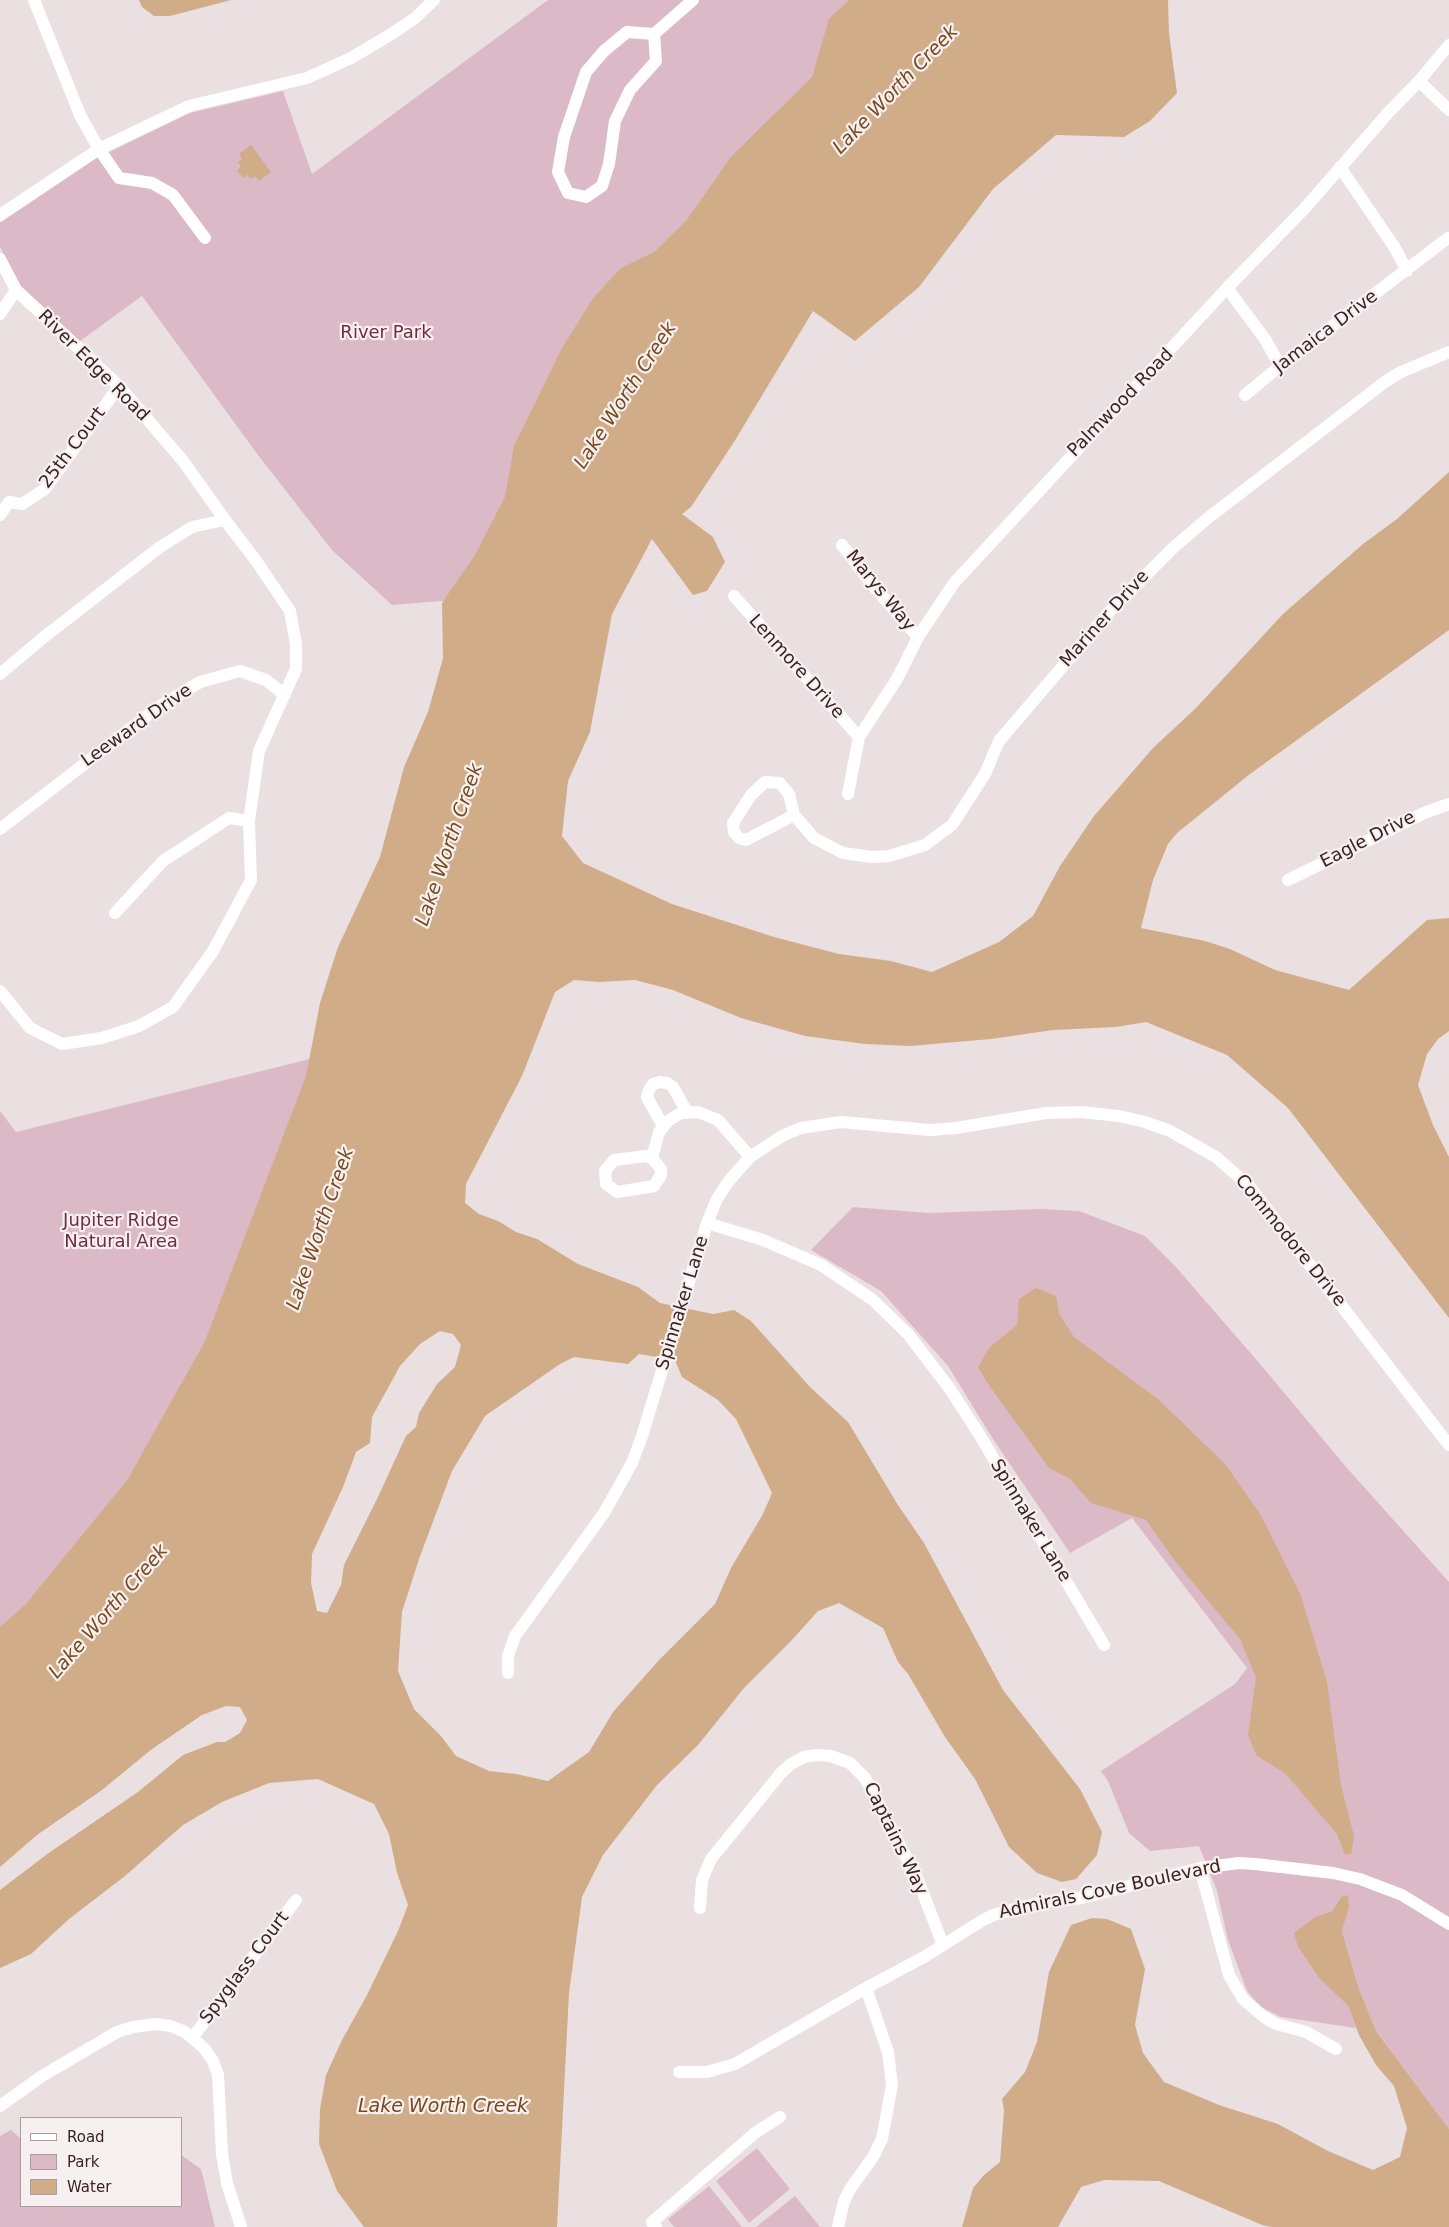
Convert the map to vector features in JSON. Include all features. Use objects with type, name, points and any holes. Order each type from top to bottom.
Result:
[{"type":"street","points":[[34,0],[80,115],[99,149],[120,178],[152,183],[173,195],[205,238]]},
{"type":"street","points":[[0,215],[99,149],[189,106],[238,96],[316,74],[351,58],[393,33],[434,0]]},
{"type":"street","points":[[654,34],[656,60],[630,90],[615,121],[609,164],[602,186],[586,197],[568,193],[558,172],[564,137],[586,72],[604,51],[627,32],[654,34],[693,0]]},
{"type":"street","name":"Palmwood Road","points":[[848,794],[859,737],[897,679],[918,637],[954,583],[1227,288],[1305,208],[1449,45]]},
{"type":"street","points":[[1419,81],[1449,110]]},
{"type":"street","points":[[1340,167],[1395,248],[1407,271]]},
{"type":"street","name":"Jamaica Drive","points":[[1246,395],[1280,366],[1448,238]]},
{"type":"street","name":"River Edge Road","points":[[0,259],[16,290],[118,386],[183,461],[257,562],[290,611],[296,644],[296,669],[259,751],[249,821],[251,880],[213,951],[174,1007],[139,1026],[102,1038],[62,1044],[30,1028],[0,991]]},
{"type":"street","points":[[1227,288],[1266,338],[1280,366]]},
{"type":"street","points":[[0,314],[16,290]]},
{"type":"street","name":"Mariner Drive","points":[[794,815],[746,840],[739,838],[734,832],[733,823],[751,795],[765,782],[780,783],[790,794],[794,815],[814,838],[843,853],[872,857],[889,856],[925,845],[952,825],[985,774],[999,741],[1110,611],[1174,547],[1208,518],[1386,381],[1401,372],[1449,352]]},
{"type":"street","name":"25th Court","points":[[0,516],[9,502],[22,504],[45,489],[118,386]]},
{"type":"street","points":[[0,674],[44,637],[160,547],[192,527],[225,520]]},
{"type":"street","name":"Marys Way","points":[[842,545],[874,587],[918,637]]},
{"type":"street","name":"Lenmore Drive","points":[[734,596],[859,737]]},
{"type":"street","name":"Leeward Drive","points":[[0,829],[158,708],[200,682],[240,671],[266,680],[285,695]]},
{"type":"street","name":"Eagle Drive","points":[[1288,880],[1424,812],[1449,804]]},
{"type":"street","points":[[115,913],[163,861],[229,818],[249,821]]},
{"type":"street","points":[[663,1126],[647,1097],[653,1084],[667,1083],[673,1087],[688,1112]]},
{"type":"street","points":[[652,1158],[656,1139],[663,1126],[674,1116],[688,1112],[705,1113],[718,1120],[750,1157]]},
{"type":"street","name":"Commodore Drive","points":[[707,1223],[717,1199],[728,1182],[750,1157],[782,1136],[801,1128],[841,1122],[930,1130],[956,1128],[1046,1113],[1081,1112],[1119,1116],[1145,1122],[1170,1131],[1216,1157],[1249,1186],[1449,1445]]},
{"type":"street","name":"Spinnaker Lane","points":[[508,1673],[508,1656],[515,1636],[592,1531],[619,1489],[642,1436],[707,1223],[764,1240],[821,1265],[873,1300],[908,1334],[926,1355],[969,1419],[1104,1645]]},
{"type":"street","name":"Captains Way","points":[[700,1908],[702,1880],[711,1859],[781,1773],[791,1764],[804,1757],[817,1755],[831,1756],[850,1763],[865,1778],[918,1880],[944,1945]]},
{"type":"street","name":"Admirals Cove Boulevard","points":[[678,2072],[707,2072],[735,2064],[944,1945],[983,1920],[1018,1907],[1082,1898],[1200,1868],[1255,1864],[1333,1873],[1360,1879],[1402,1895],[1449,1924]]},
{"type":"street","points":[[1200,1868],[1229,1975],[1243,1999],[1264,2017],[1276,2024],[1306,2032],[1336,2050]]},
{"type":"street","name":"Spyglass Court","points":[[193,2037],[296,1900]]},
{"type":"street","points":[[838,2227],[844,2201],[850,2189],[873,2157],[882,2139],[892,2085],[888,2052],[866,1988]]},
{"type":"street","points":[[0,2106],[42,2076],[116,2032],[132,2027],[156,2024],[178,2029],[193,2037],[209,2054],[218,2075],[222,2154],[227,2183],[241,2227]]},
{"type":"street","points":[[656,2227],[652,2222],[755,2133],[780,2116]]},
{"type":"green space","name":"River Park","points":[[548,0],[853,0],[814,80],[516,487],[454,600],[392,605],[332,550],[258,455],[142,296],[80,341],[21,286],[0,247],[0,223],[95,159],[190,113],[283,91],[312,174]]},
{"type":"green space","name":"Jupiter Ridge Natural Area","points":[[318,1057],[189,1392],[55,1596],[0,1642],[0,1111],[16,1132]]},
{"type":"green space","points":[[853,1207],[928,1213],[1040,1209],[1079,1211],[1145,1236],[1175,1266],[1347,1468],[1449,1582],[1449,2129],[1376,2031],[1359,1989],[1342,1931],[1349,1908],[1341,1897],[1332,1911],[1317,1916],[1298,1947],[1319,1978],[1348,2006],[1356,2028],[1281,2017],[1261,2007],[1247,1991],[1228,1940],[1217,1891],[1199,1846],[1150,1851],[1129,1833],[1108,1781],[1101,1771],[1235,1684],[1247,1668],[1132,1518],[1070,1553],[993,1439],[948,1366],[881,1291],[811,1250]]},
{"type":"green space","points":[[11,2130],[20,2138],[20,2207],[182,2207],[182,2156],[201,2169],[215,2227],[0,2227],[0,2136]]},
{"type":"green space","points":[[757,2148],[790,2189],[749,2223],[716,2181]]},
{"type":"green space","points":[[709,2186],[742,2227],[674,2227],[668,2219]]},
{"type":"green space","points":[[795,2196],[820,2227],[756,2227]]},
{"type":"water","points":[[139,0],[231,0],[170,16],[154,16],[142,7]]},
{"type":"water","name":"Lake Worth Creek","points":[[849,0],[1168,0],[1169,33],[1177,93],[1150,121],[1124,137],[1056,135],[993,189],[919,287],[855,341],[813,311],[734,442],[691,507],[682,514],[713,537],[725,562],[707,591],[693,595],[652,539],[612,614],[590,732],[568,781],[562,836],[583,863],[672,904],[774,937],[839,954],[891,961],[932,972],[999,942],[1033,916],[1060,866],[1094,816],[1153,748],[1196,708],[1283,614],[1363,544],[1397,519],[1449,472],[1449,630],[1250,774],[1177,833],[1168,844],[1153,880],[1141,928],[1205,941],[1230,949],[1275,970],[1349,990],[1427,920],[1449,918],[1449,1031],[1438,1039],[1427,1054],[1418,1085],[1433,1125],[1449,1157],[1449,1318],[1288,1108],[1227,1055],[1146,1022],[1116,1027],[1053,1030],[991,1039],[910,1046],[865,1044],[805,1036],[741,1018],[673,990],[635,980],[599,982],[574,980],[555,992],[522,1076],[466,1184],[465,1203],[479,1214],[498,1221],[516,1232],[537,1239],[578,1264],[638,1287],[660,1303],[713,1314],[734,1310],[751,1321],[810,1387],[848,1422],[898,1505],[924,1543],[1003,1690],[1080,1789],[1102,1832],[1097,1855],[1076,1879],[1062,1882],[1037,1873],[1009,1847],[975,1779],[945,1737],[908,1674],[898,1662],[883,1628],[839,1603],[818,1611],[744,1688],[698,1745],[657,1785],[603,1855],[582,1897],[569,1993],[557,2227],[364,2227],[337,2191],[319,2144],[320,2109],[326,2075],[398,1931],[408,1905],[397,1873],[389,1834],[374,1804],[318,1779],[269,1783],[222,1802],[183,1825],[125,1876],[69,1919],[31,1954],[0,1968],[0,1890],[50,1852],[138,1792],[183,1755],[217,1742],[225,1742],[240,1733],[247,1720],[240,1707],[226,1706],[202,1715],[152,1749],[102,1790],[37,1835],[0,1867],[0,1627],[25,1605],[128,1479],[205,1341],[306,1076],[320,1003],[338,947],[380,857],[404,767],[428,712],[443,658],[442,603],[475,555],[505,497],[514,446],[562,348],[594,297],[621,268],[654,252],[686,221],[731,157],[812,77],[829,19]],"holes":[[[440,1331],[453,1334],[461,1345],[455,1367],[437,1384],[419,1413],[416,1427],[406,1436],[344,1565],[341,1585],[327,1613],[317,1611],[311,1583],[312,1554],[343,1487],[356,1452],[370,1443],[372,1417],[400,1366],[420,1344]],[[639,1354],[675,1360],[682,1377],[718,1400],[736,1419],[772,1493],[763,1514],[731,1568],[715,1604],[659,1660],[613,1712],[589,1752],[548,1781],[516,1774],[489,1771],[456,1756],[441,1736],[414,1709],[398,1671],[402,1612],[419,1559],[452,1471],[485,1416],[560,1364],[574,1357],[628,1364]]]},
{"type":"water","points":[[251,145],[271,172],[259,181],[255,176],[251,179],[247,175],[243,178],[237,170],[241,167],[238,162],[242,159],[239,154]]},
{"type":"water","points":[[1036,1288],[1056,1296],[1059,1314],[1074,1337],[1159,1400],[1226,1465],[1262,1517],[1301,1596],[1327,1682],[1341,1785],[1354,1836],[1351,1854],[1345,1855],[1337,1834],[1285,1773],[1257,1756],[1248,1735],[1256,1677],[1240,1639],[1175,1561],[1146,1520],[1091,1503],[1070,1479],[1049,1468],[988,1384],[978,1367],[989,1348],[1017,1325],[1019,1299]]},
{"type":"water","points":[[1348,1895],[1349,1908],[1342,1931],[1359,1989],[1376,2031],[1449,2129],[1449,2227],[1272,2227],[1262,2225],[1159,2181],[1104,2180],[1081,2187],[1058,2227],[962,2227],[973,2188],[984,2175],[1000,2162],[1004,2110],[1002,2099],[1025,2072],[1037,2042],[1049,1972],[1071,1925],[1092,1918],[1107,1919],[1131,1929],[1145,1969],[1135,2025],[1143,2053],[1164,2082],[1219,2105],[1278,2124],[1328,2151],[1373,2170],[1400,2157],[1407,2128],[1394,2086],[1376,2065],[1359,2035],[1348,2006],[1319,1978],[1298,1947],[1294,1933],[1317,1916],[1332,1911],[1341,1897]]}]
